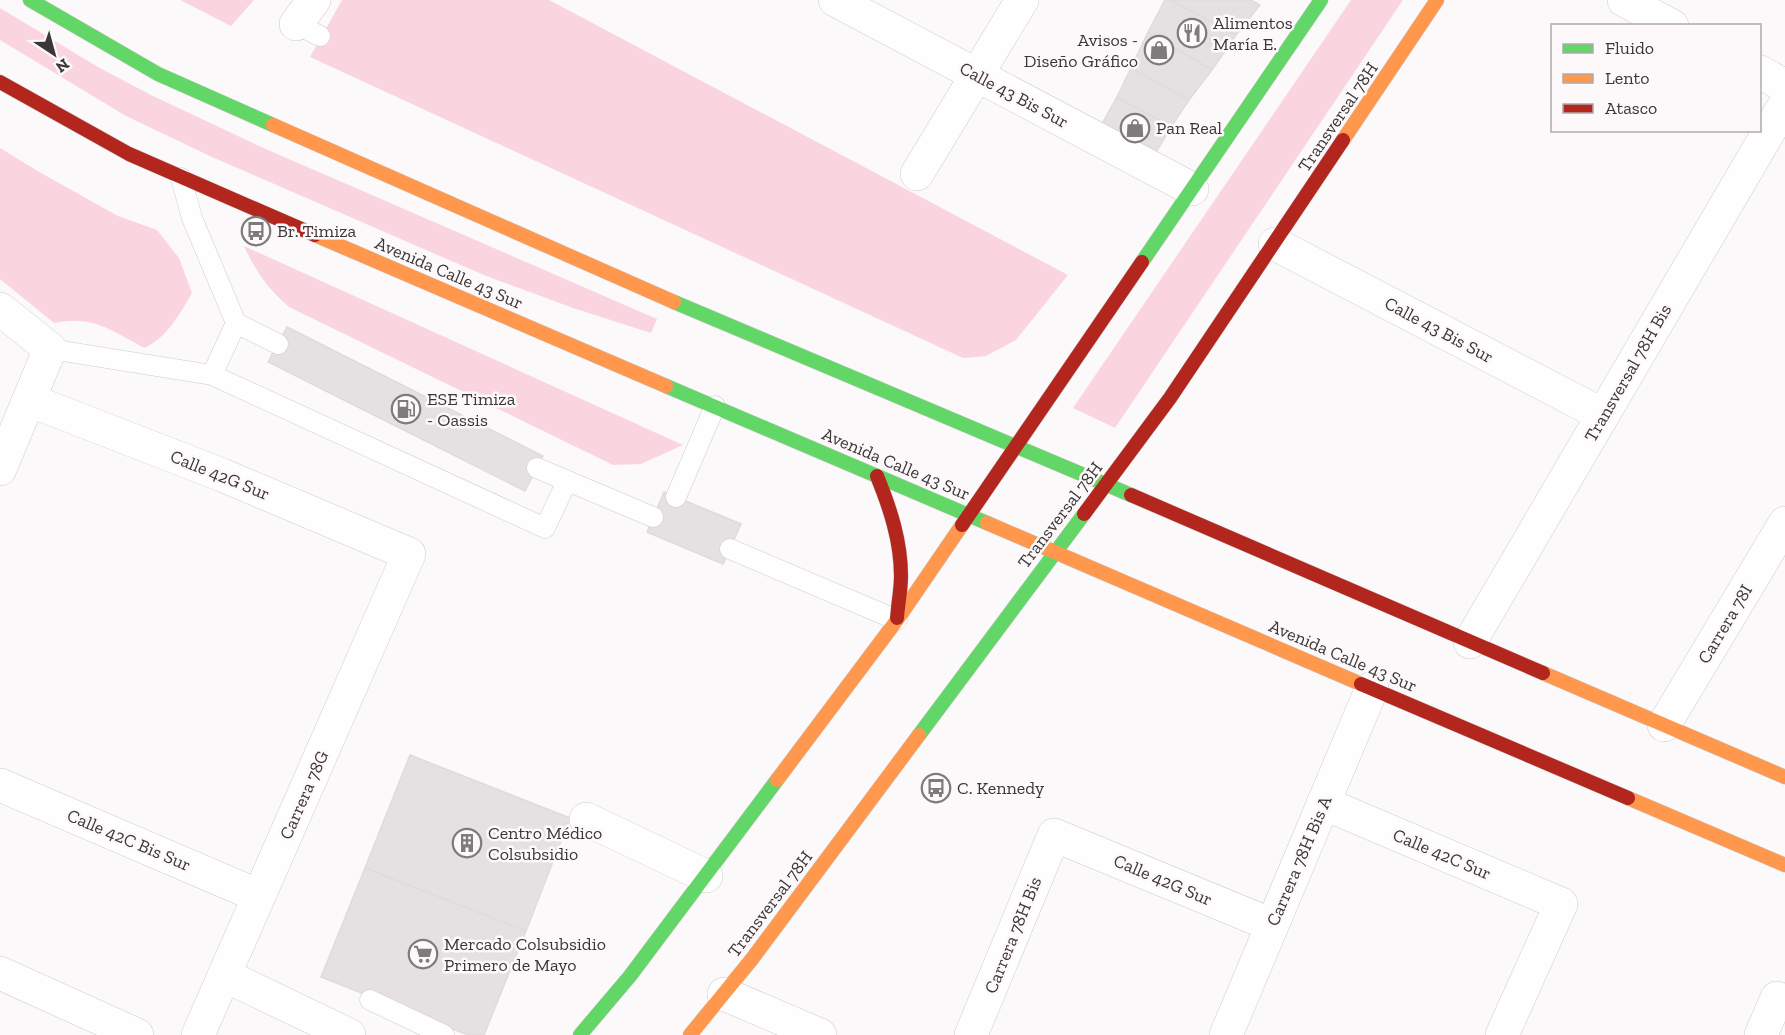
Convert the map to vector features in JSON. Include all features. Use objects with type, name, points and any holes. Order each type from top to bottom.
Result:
[{"type":"main road","points":[[30,0],[158,74],[642,288],[1016,446],[1785,777]]},
{"type":"main road","points":[[580,1035],[609,1002],[706,876],[897,620],[1321,0]]},
{"type":"main road","name":"Transversal 78H","points":[[690,1035],[724,994],[1170,398],[1437,0]]},
{"type":"main road","name":"Avenida Calle 43 Sur","points":[[0,82],[129,154],[181,178],[1785,865]]},
{"type":"main road","points":[[877,476],[887,500],[899,547],[901,575],[897,620]]},
{"type":"street","name":"Calle 43 Bis Sur","points":[[835,0],[1192,189]]},
{"type":"street","points":[[917,174],[1022,0]]},
{"type":"street","points":[[1624,0],[1668,24]]},
{"type":"street","points":[[1761,73],[1785,86]]},
{"type":"street","name":"Transversal 78H Bis","points":[[1470,642],[1785,104]]},
{"type":"street","name":"Calle 43 Bis Sur","points":[[1275,244],[1603,416]]},
{"type":"street","points":[[0,309],[50,349],[15,416],[0,469]]},
{"type":"street","name":"Calle 42G Sur","points":[[15,416],[222,475],[409,554]]},
{"type":"street","name":"Carrera 78I","points":[[1664,725],[1785,523]]},
{"type":"street","name":"Carrera 78G","points":[[198,1035],[409,554]]},
{"type":"street","name":"Carrera 78H Bis A","points":[[1226,1035],[1372,688]]},
{"type":"street","name":"Calle 42C Bis Sur","points":[[0,785],[259,896]]},
{"type":"street","name":"Calle 42C Sur","points":[[1323,803],[1562,904],[1502,1035]]},
{"type":"street","points":[[586,819],[706,876]]},
{"type":"street","name":"Calle 42G Sur","points":[[1054,835],[1272,925]]},
{"type":"street","name":"Carrera 78H Bis","points":[[971,1035],[1054,835]]},
{"type":"street","points":[[0,974],[137,1035]]},
{"type":"street","points":[[224,975],[349,1035]]},
{"type":"street","points":[[724,994],[820,1035]]},
{"type":"street","points":[[1761,1035],[1781,999]]},
{"type":"lane","points":[[181,178],[192,218],[236,323],[278,344]]},
{"type":"lane","points":[[212,375],[236,323]]},
{"type":"lane","points":[[50,349],[212,375],[545,528],[567,481]]},
{"type":"lane","points":[[676,497],[715,406]]},
{"type":"lane","points":[[537,468],[653,517]]},
{"type":"lane","points":[[730,549],[897,620]]},
{"type":"lane","points":[[370,1000],[444,1035]]},
{"type":"shaded area","points":[[180,0],[254,0],[231,26]]},
{"type":"shaded area","points":[[342,0],[549,0],[1068,275],[1016,340],[986,356],[963,358],[310,57]]},
{"type":"shaded area","points":[[1351,0],[1403,0],[1115,428],[1073,408]]},
{"type":"shaded area","points":[[0,8],[98,67],[151,95],[259,146],[657,319],[651,333],[573,308],[486,276],[212,157],[126,116],[0,40]]},
{"type":"shaded area","points":[[0,148],[118,216],[157,230],[179,258],[192,293],[172,325],[152,344],[144,348],[111,330],[90,323],[67,321],[54,323],[0,279]]},
{"type":"shaded area","points":[[244,246],[683,445],[641,464],[613,465],[289,307],[263,280]]},
{"type":"building","name":"Alimentos María E.","points":[[1165,0],[1170,0],[1236,35],[1212,70],[1148,32]]},
{"type":"building","points":[[1170,0],[1251,0],[1260,5],[1236,35]]},
{"type":"building","name":"Avisos - Diseño Gráfico","points":[[1148,32],[1212,70],[1189,100],[1131,68]]},
{"type":"building","points":[[1131,68],[1189,100],[1171,127],[1117,97]]},
{"type":"building","name":"Pan Real","points":[[1117,97],[1171,127],[1152,159],[1099,129]]},
{"type":"building","name":"ESE Timiza - Oassis","points":[[287,327],[543,456],[525,491],[268,362]]},
{"type":"building","points":[[664,492],[741,524],[723,564],[647,532]]},
{"type":"building","name":"Centro Médico Colsubsidio","points":[[410,755],[570,818],[526,931],[365,868]]},
{"type":"building","name":"Mercado Colsubsidio Primero de Mayo","points":[[365,868],[526,931],[484,1035],[468,1035],[321,977]]},
{"type":"traffic: fast","points":[[30,0],[158,74],[273,125]]},
{"type":"traffic: fast","points":[[1142,262],[1321,0]]},
{"type":"traffic: fast","points":[[674,302],[1131,495]]},
{"type":"traffic: fast","points":[[666,386],[987,523]]},
{"type":"traffic: fast","points":[[919,735],[1084,514]]},
{"type":"traffic: fast","points":[[580,1035],[630,976],[777,780]]},
{"type":"traffic: slow","points":[[1343,140],[1437,0]]},
{"type":"traffic: slow","points":[[273,125],[674,302]]},
{"type":"traffic: slow","points":[[315,235],[666,386]]},
{"type":"traffic: slow","points":[[987,523],[1361,684]]},
{"type":"traffic: slow","points":[[777,780],[897,620],[962,525]]},
{"type":"traffic: slow","points":[[1543,673],[1785,777]]},
{"type":"traffic: slow","points":[[690,1035],[752,959],[919,735]]},
{"type":"traffic: slow","points":[[1628,798],[1785,865]]},
{"type":"traffic: jam","points":[[0,82],[129,154],[315,235]]},
{"type":"traffic: jam","points":[[1084,514],[1170,398],[1343,140]]},
{"type":"traffic: jam","points":[[962,525],[1142,262]]},
{"type":"traffic: jam","points":[[877,476],[897,537],[901,563],[897,618]]},
{"type":"traffic: jam","points":[[1131,495],[1543,673]]},
{"type":"traffic: jam","points":[[1361,684],[1628,798]]},
{"type":"place","name":"Alimentos María E.","points":[[1192,33]]},
{"type":"place","name":"Avisos - Diseño Gráfico","points":[[1159,50]]},
{"type":"place","name":"Pan Real","points":[[1135,128]]},
{"type":"place","name":"Br. Timiza","points":[[256,231]]},
{"type":"place","name":"ESE Timiza - Oassis","points":[[406,409]]},
{"type":"place","name":"C. Kennedy","points":[[936,788]]},
{"type":"place","name":"Centro Médico Colsubsidio","points":[[467,843]]},
{"type":"place","name":"Mercado Colsubsidio Primero de Mayo","points":[[423,954]]}]
